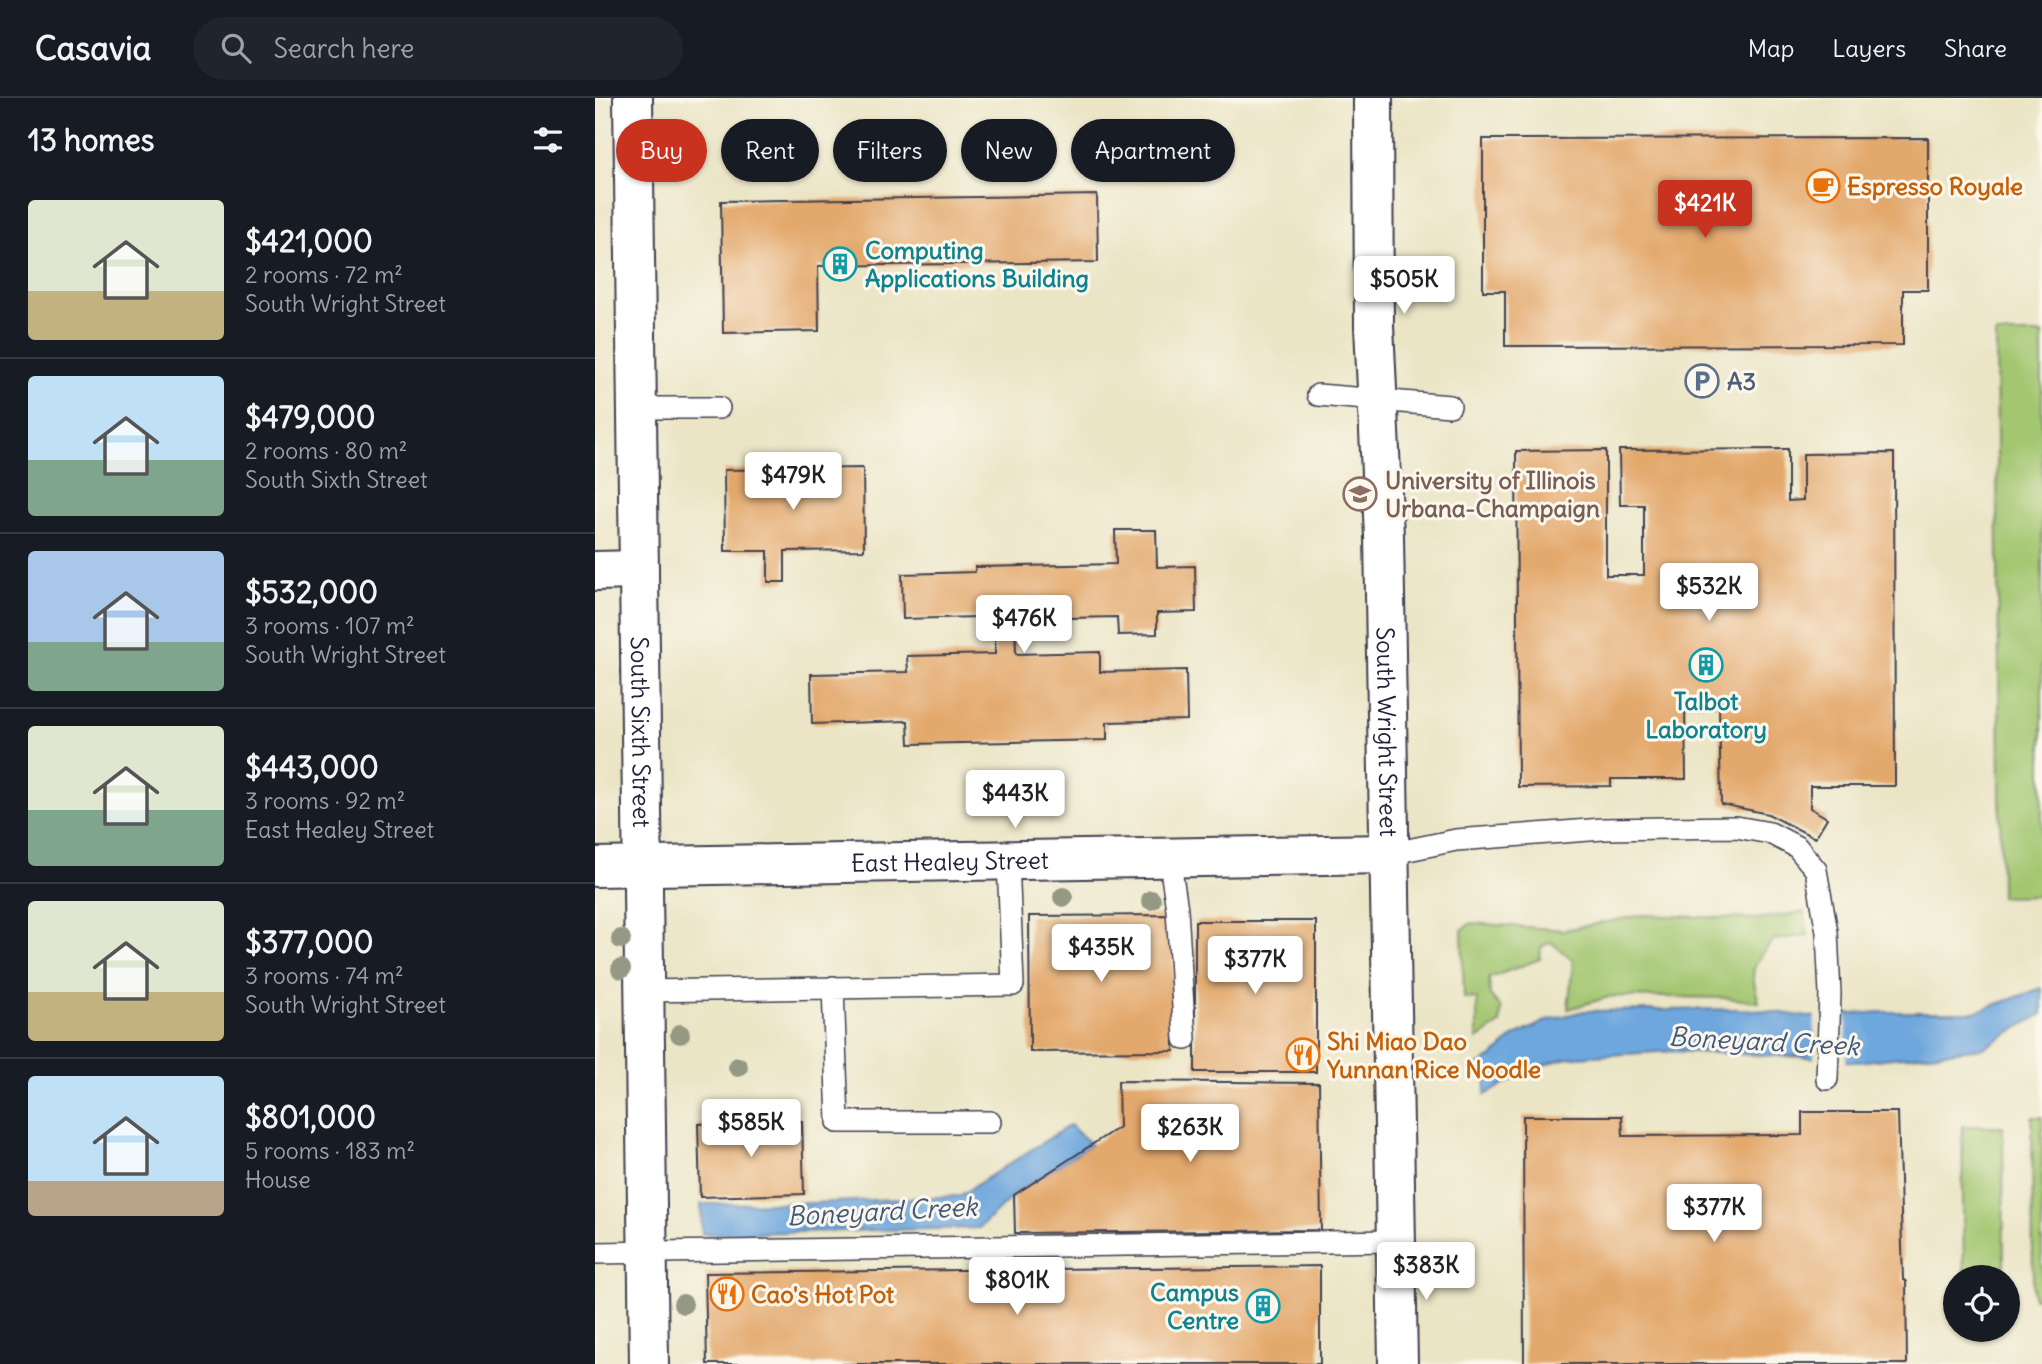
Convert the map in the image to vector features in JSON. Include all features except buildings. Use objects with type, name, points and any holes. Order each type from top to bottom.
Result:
[{"type":"street","name":"South Sixth Street","points":[[633,98],[649,1364]]},
{"type":"street","name":"South Wright Street","points":[[1373,98],[1374,326],[1384,536],[1398,1364]]},
{"type":"street","points":[[595,572],[639,570]]},
{"type":"street","name":"East Healey Street","points":[[595,867],[1389,854]]},
{"type":"lane","points":[[1318,395],[1450,406]]},
{"type":"lane","points":[[637,408],[719,408]]},
{"type":"lane","points":[[1389,854],[1456,840],[1603,829],[1736,827],[1770,833],[1797,847],[1816,870],[1827,932],[1830,994],[1827,1074]]},
{"type":"lane","points":[[1169,856],[1177,909],[1185,1039]]},
{"type":"lane","points":[[645,990],[1013,985],[1008,860]]},
{"type":"lane","points":[[832,987],[838,1122],[990,1122]]},
{"type":"lane","points":[[595,1253],[1394,1241]]},
{"type":"green space","points":[[1996,334],[2042,334],[2042,896],[2001,897]]},
{"type":"green space","points":[[1804,912],[1808,935],[1773,940],[1756,963],[1753,974],[1759,1002],[1726,998],[1612,996],[1568,1009],[1573,961],[1551,942],[1541,947],[1540,959],[1489,978],[1490,995],[1501,1008],[1500,1024],[1477,1039],[1477,999],[1464,998],[1462,930],[1471,923],[1564,930],[1643,915],[1757,919]]},
{"type":"green space","points":[[2032,1117],[2042,1117],[2042,1298],[2033,1298]]},
{"type":"green space","points":[[1962,1126],[2003,1126],[2004,1265],[1964,1265]]},
{"type":"water","name":"Boneyard Creek","points":[[2042,988],[2042,1014],[1983,1048],[1857,1062],[1675,1051],[1575,1057],[1540,1067],[1485,1095],[1486,1084],[1476,1066],[1491,1058],[1513,1037],[1548,1020],[1584,1011],[1739,1009],[1808,1017],[1882,1012],[1975,1012]]},
{"type":"water","name":"Boneyard Creek","points":[[1070,1125],[1091,1145],[1014,1195],[979,1228],[702,1234],[701,1204],[812,1203],[959,1196]]},
{"type":"pier","points":[[1847,1011],[1846,1064],[1814,1061],[1815,1013]]},
{"type":"place","name":"Espresso Royale","points":[[1823,186]]},
{"type":"place","name":"Computing Applications Building","points":[[840,264]]},
{"type":"place","name":"A3","points":[[1702,381]]},
{"type":"place","name":"University of Illinois Urbana-Champaign","points":[[1360,494]]},
{"type":"place","name":"Talbot Laboratory","points":[[1706,665]]},
{"type":"place","name":"Shi Miao Dao Yunnan Rice Noodle","points":[[1303,1055]]},
{"type":"place","name":"Cao's Hot Pot","points":[[727,1294]]},
{"type":"place","name":"Campus Centre","points":[[1263,1306]]}]
